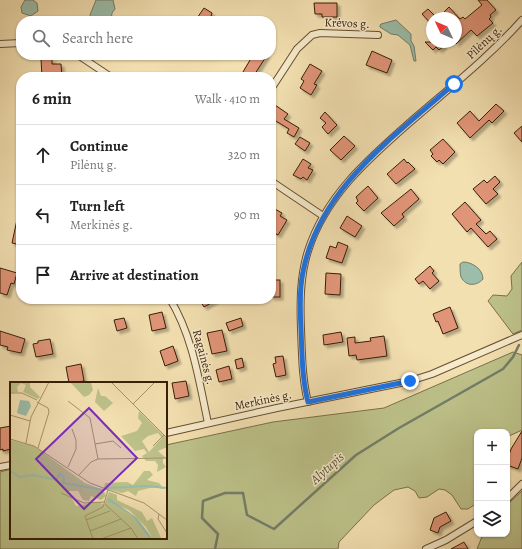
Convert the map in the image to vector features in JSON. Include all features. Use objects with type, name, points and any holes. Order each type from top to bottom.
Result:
[{"type":"street","name":"Pilėnų g.","points":[[308,402],[302,343],[302,273],[311,241],[323,216],[340,192],[372,157],[493,50],[522,20]]},
{"type":"street","name":"Krėvos g.","points":[[276,81],[297,49],[312,35],[320,33],[378,35]]},
{"type":"street","points":[[0,44],[16,43]]},
{"type":"street","points":[[86,60],[104,72]]},
{"type":"street","points":[[276,184],[323,216]]},
{"type":"street","name":"Ragainės g.","points":[[173,304],[183,323],[190,343],[208,423]]},
{"type":"street","name":"Merkinės g.","points":[[167,433],[380,388],[432,374],[522,335]]},
{"type":"street","points":[[0,467],[10,465]]},
{"type":"street","points":[[510,496],[522,484]]},
{"type":"street","points":[[426,549],[446,540],[474,523]]},
{"type":"green space","points":[[522,262],[522,330],[513,334],[488,301],[493,295],[507,296],[512,289],[511,276]]},
{"type":"green space","points":[[513,352],[522,355],[522,430],[510,436],[510,429],[474,429],[474,505],[468,509],[461,509],[452,495],[445,490],[439,489],[427,497],[419,498],[415,491],[408,487],[394,490],[374,505],[339,542],[338,549],[0,549],[0,472],[10,469],[10,539],[167,539],[167,445],[273,422],[384,408]]},
{"type":"green space","points":[[522,491],[522,549],[477,549],[482,537],[510,537],[510,502]]},
{"type":"shaded area","points":[[25,0],[33,0],[37,3],[38,11],[31,16],[22,13],[21,7]]},
{"type":"shaded area","points":[[96,0],[113,0],[115,9],[112,16],[90,15]]},
{"type":"shaded area","points":[[396,20],[411,34],[411,41],[414,46],[416,61],[414,61],[410,45],[398,35],[391,34],[380,27],[381,24]]},
{"type":"shaded area","points":[[463,262],[470,263],[479,269],[483,275],[483,279],[475,284],[466,283],[460,274],[460,264]]},
{"type":"building","points":[[478,0],[487,0],[496,10],[490,15],[491,17],[489,19],[493,23],[477,36],[471,30],[462,38],[462,18],[465,19],[482,5]]},
{"type":"building","points":[[314,3],[337,3],[337,17],[322,17],[322,14],[315,14]]},
{"type":"building","points":[[449,7],[454,12],[444,12]]},
{"type":"building","points":[[204,8],[212,13],[211,16],[198,16]]},
{"type":"building","points":[[428,9],[431,12],[426,12],[426,18],[422,14]]},
{"type":"building","points":[[372,51],[392,60],[387,73],[366,65]]},
{"type":"building","points":[[41,60],[52,60],[52,64],[61,64],[62,72],[42,72]]},
{"type":"building","points":[[250,60],[264,60],[256,72],[243,72]]},
{"type":"building","points":[[310,64],[322,71],[314,84],[317,85],[311,95],[300,88],[304,81],[301,79]]},
{"type":"building","points":[[496,104],[504,111],[492,123],[489,120],[470,138],[457,123],[470,111],[479,121]]},
{"type":"building","points":[[276,106],[288,114],[284,119],[299,128],[294,137],[287,133],[289,129],[276,121]]},
{"type":"building","points":[[325,112],[337,125],[328,134],[322,127],[326,123],[320,118]]},
{"type":"building","points":[[522,126],[522,142],[514,133]]},
{"type":"building","points":[[344,136],[355,146],[341,160],[330,150]]},
{"type":"building","points":[[300,137],[310,143],[305,151],[295,144]]},
{"type":"building","points":[[443,139],[455,152],[443,164],[439,160],[437,162],[431,156],[433,154],[430,150]]},
{"type":"building","points":[[303,159],[311,164],[308,168],[313,170],[307,180],[303,177],[301,179],[293,175]]},
{"type":"building","points":[[404,159],[415,169],[396,184],[387,174]]},
{"type":"building","points":[[495,176],[500,182],[493,189],[498,194],[486,204],[473,189],[484,180],[487,183]]},
{"type":"building","points":[[368,186],[378,198],[364,211],[356,203],[358,201],[356,197]]},
{"type":"building","points":[[411,189],[419,199],[402,214],[404,217],[394,226],[381,213]]},
{"type":"building","points":[[465,202],[481,220],[476,224],[486,234],[490,231],[497,239],[488,247],[471,228],[467,232],[452,214]]},
{"type":"building","points":[[276,210],[282,213],[280,216],[287,220],[278,235],[276,234]]},
{"type":"building","points":[[347,216],[362,226],[355,237],[340,228]]},
{"type":"building","points":[[16,224],[16,244],[12,243]]},
{"type":"building","points":[[338,242],[348,246],[342,263],[326,258],[330,246],[336,248]]},
{"type":"building","points":[[430,266],[434,271],[432,273],[439,281],[430,289],[423,281],[419,284],[415,279]]},
{"type":"building","points":[[0,268],[16,273],[14,284],[11,283],[7,295],[0,293]]},
{"type":"building","points":[[326,273],[341,274],[340,295],[325,294]]},
{"type":"building","points":[[276,280],[280,280],[280,297],[276,297]]},
{"type":"building","points":[[202,304],[209,304],[204,307]]},
{"type":"building","points":[[450,307],[458,328],[443,334],[438,321],[436,322],[433,314]]},
{"type":"building","points":[[162,312],[166,328],[152,331],[149,315]]},
{"type":"building","points":[[124,318],[127,328],[117,331],[114,320]]},
{"type":"building","points":[[241,318],[243,326],[229,331],[226,323]]},
{"type":"building","points":[[222,330],[227,351],[212,354],[207,333]]},
{"type":"building","points":[[0,331],[25,339],[21,353],[7,350],[8,347],[0,345]]},
{"type":"building","points":[[341,332],[343,342],[324,345],[323,335]]},
{"type":"building","points":[[384,336],[387,356],[357,360],[356,355],[349,356],[347,338],[355,337],[355,343],[371,341],[370,338]]},
{"type":"building","points":[[50,339],[53,354],[36,357],[33,344],[38,343],[38,341]]},
{"type":"building","points":[[173,346],[178,361],[165,366],[160,351]]},
{"type":"building","points":[[283,356],[286,375],[276,377],[273,364],[276,363],[275,357]]},
{"type":"building","points":[[242,358],[244,367],[237,369],[235,360]]},
{"type":"building","points":[[81,364],[84,381],[69,382],[66,367]]},
{"type":"building","points":[[229,366],[232,379],[219,382],[216,370]]},
{"type":"building","points":[[186,381],[189,396],[175,399],[172,383]]},
{"type":"building","points":[[10,426],[10,449],[3,451],[3,449],[0,450],[0,428]]},
{"type":"building","points":[[522,431],[522,458],[518,469],[510,466],[511,449]]},
{"type":"building","points":[[446,512],[451,521],[440,527],[438,533],[430,530],[434,518]]},
{"type":"building","points":[[464,542],[468,549],[451,549]]},
{"type":"waterway","name":"Alytupis","points":[[215,549],[218,534],[202,518],[203,501],[225,493],[243,493],[247,515],[274,529],[356,455],[399,428],[503,369],[513,357],[519,345]]},
{"type":"route","points":[[410,381],[308,402],[302,351],[302,273],[311,241],[323,216],[352,176],[454,84]]}]
